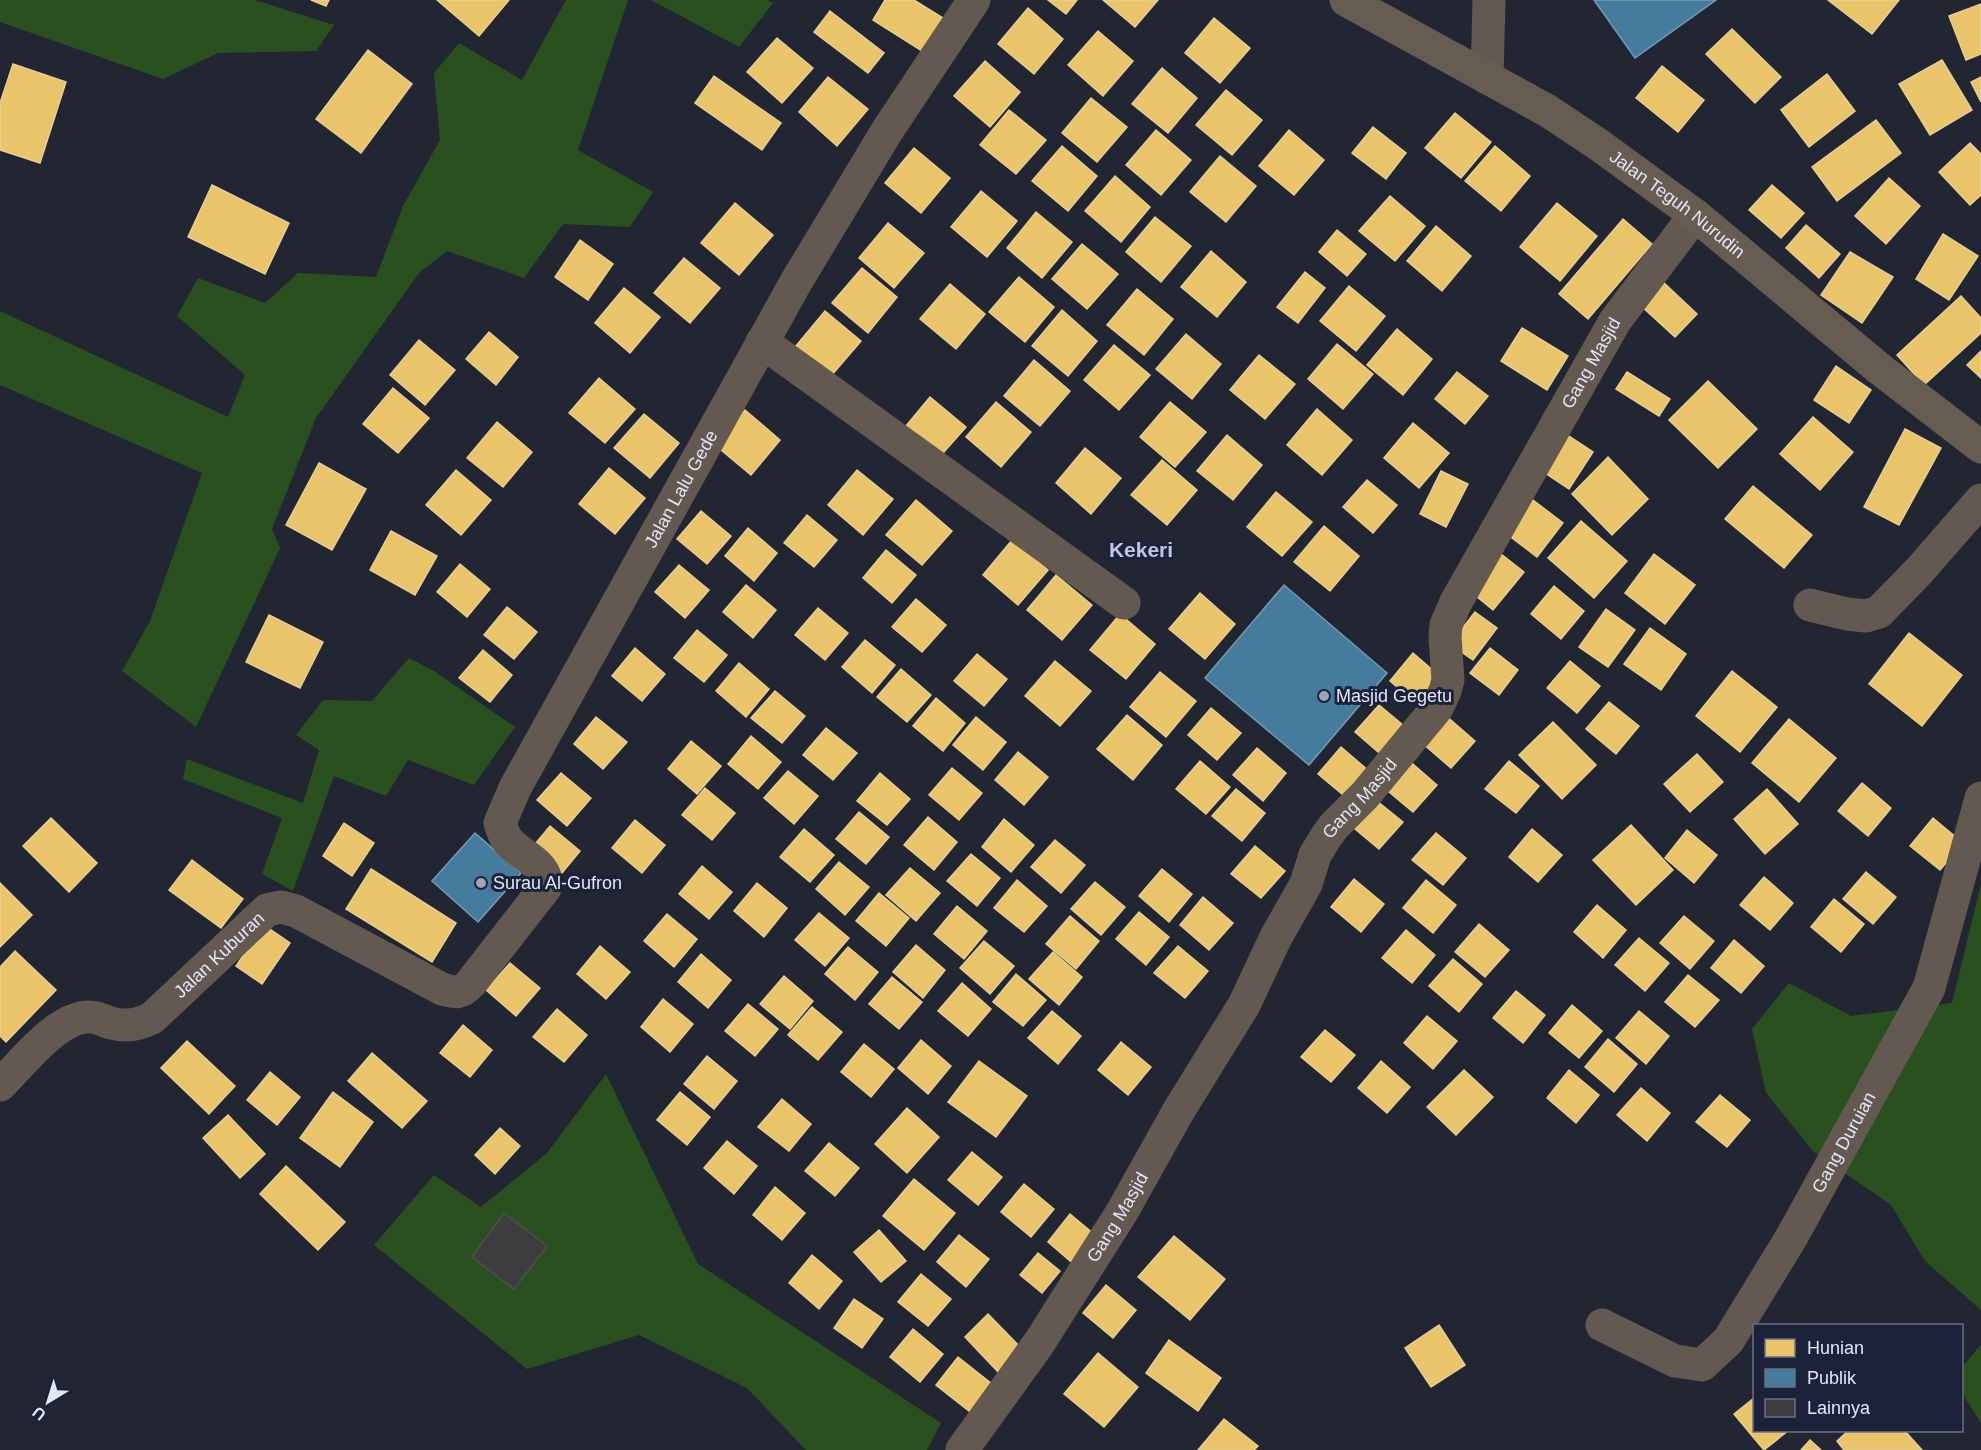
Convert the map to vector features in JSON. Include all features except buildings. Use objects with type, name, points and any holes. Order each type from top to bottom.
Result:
[{"type":"street","name":"Jalan Lalu Gede","points":[[481,971],[545,888],[547,881],[546,875],[509,841],[502,831],[500,823],[515,788],[795,282],[887,131],[974,0]]},
{"type":"street","name":"Jalan Teguh Nurudin","points":[[1346,0],[1565,123],[1695,215],[1881,369],[1981,447]]},
{"type":"street","points":[[1487,78],[1489,0]]},
{"type":"street","name":"Gang Masjid","points":[[962,1450],[1039,1343],[1122,1212],[1179,1110],[1244,1005],[1276,937],[1306,884],[1315,855],[1326,837],[1365,795],[1437,708],[1446,691],[1448,680],[1446,625],[1456,602],[1616,321],[1695,215]]},
{"type":"street","points":[[762,342],[1124,603]]},
{"type":"street","points":[[1810,605],[1866,616],[1879,612],[1919,571],[1981,500]]},
{"type":"street","name":"Gang Duruian","points":[[1602,1325],[1676,1361],[1702,1365],[1728,1341],[1791,1238],[1929,988],[1981,798]]},
{"type":"street","name":"Jalan Kuburan","points":[[0,1085],[52,1032],[66,1023],[90,1017],[113,1024],[129,1025],[152,1018],[267,910],[275,908],[296,911],[449,991],[456,993],[464,991],[481,971]]},
{"type":"green space","points":[[0,0],[255,0],[334,25],[316,51],[218,53],[163,79],[0,22]]},
{"type":"green space","points":[[566,0],[628,0],[578,150],[653,192],[630,227],[563,224],[524,278],[447,251],[419,273],[316,418],[272,529],[280,548],[196,727],[122,671],[150,621],[202,473],[0,385],[0,311],[228,417],[245,375],[177,316],[198,278],[265,303],[298,273],[376,277],[403,206],[440,140],[434,73],[459,43],[522,80]]},
{"type":"green space","points":[[651,0],[767,0],[773,3],[739,47]]},
{"type":"green space","points":[[409,658],[434,671],[515,727],[474,785],[408,760],[386,796],[334,776],[293,891],[262,874],[282,818],[183,779],[187,759],[303,803],[319,750],[296,735],[323,700],[372,701]]},
{"type":"green space","points":[[1981,884],[1981,1310],[1925,1261],[1891,1205],[1813,1151],[1766,1093],[1752,1029],[1789,983],[1851,1016],[1952,1003]]},
{"type":"green space","points":[[606,1074],[698,1264],[941,1423],[927,1450],[806,1450],[747,1388],[639,1335],[527,1369],[374,1245],[434,1175],[481,1207],[547,1153]]},
{"type":"green space","points":[[1981,1345],[1981,1423],[1963,1395],[1963,1366]]},
{"type":"place","name":"Masjid Gegetu","points":[[1324,696]]},
{"type":"place","name":"Surau Al-Gufron","points":[[481,883]]},
{"type":"district","name":"Kekeri","points":[[1141,550]]}]
